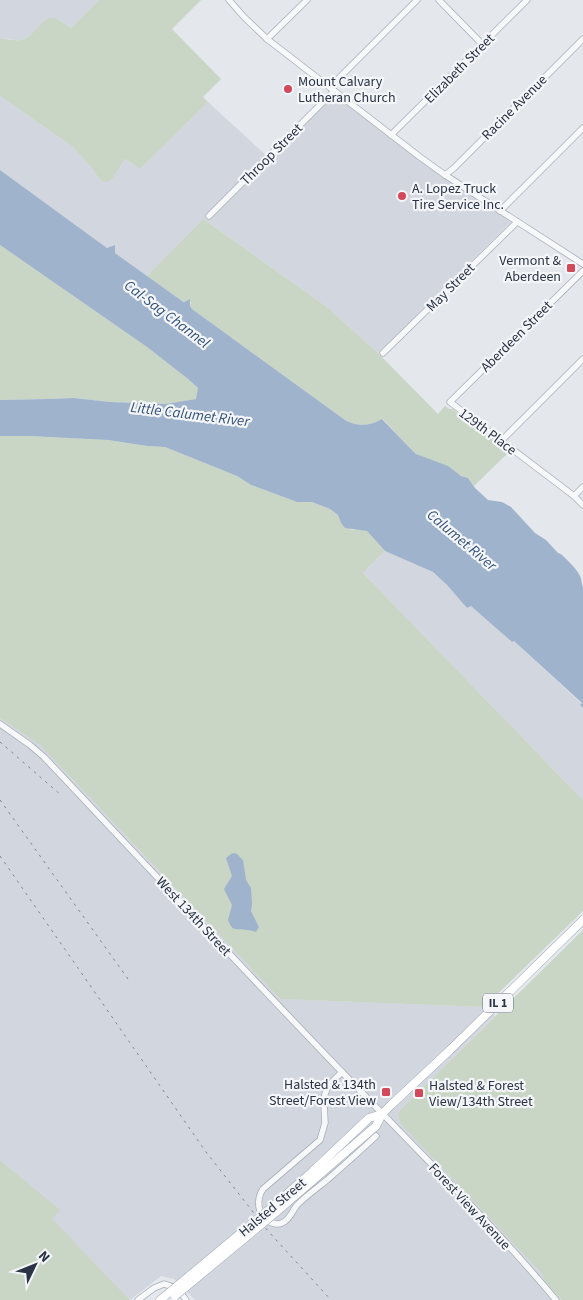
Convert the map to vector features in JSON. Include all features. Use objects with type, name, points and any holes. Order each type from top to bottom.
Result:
[{"type":"main road","name":"Halsted Street","points":[[160,1300],[172,1296],[273,1211],[348,1152],[376,1126],[382,1114],[583,920]]},
{"type":"street","points":[[229,0],[267,39],[391,135],[445,175],[583,264]]},
{"type":"street","points":[[267,39],[307,0]]},
{"type":"street","name":"Throop Street","points":[[209,216],[417,0]]},
{"type":"street","points":[[439,0],[482,44]]},
{"type":"street","name":"Elizabeth Street","points":[[391,135],[527,0]]},
{"type":"street","name":"Racine Avenue","points":[[445,175],[583,39]]},
{"type":"street","points":[[500,211],[583,128]]},
{"type":"street","name":"May Street","points":[[384,353],[516,222]]},
{"type":"street","name":"Aberdeen Street","points":[[450,402],[583,271]]},
{"type":"street","points":[[501,441],[583,359]]},
{"type":"street","name":"129th Place","points":[[450,402],[574,496],[583,505]]},
{"type":"street","points":[[574,496],[583,487]]},
{"type":"street","name":"West 134th Street","points":[[0,724],[44,757],[382,1114]]},
{"type":"street","points":[[342,1072],[328,1086],[325,1094],[325,1123],[320,1140],[260,1194],[260,1211],[272,1223],[280,1224],[288,1219],[302,1200],[376,1136]]},
{"type":"street","name":"Forest View Avenue","points":[[382,1114],[462,1196],[556,1300]]},
{"type":"street","points":[[138,1300],[154,1288],[164,1284],[174,1287],[186,1300]]},
{"type":"shaded area","points":[[0,0],[99,0],[71,28],[58,19],[22,40],[15,40],[0,38]]},
{"type":"shaded area","points":[[336,92],[418,155],[514,219],[378,353],[327,307],[203,219],[147,276],[115,253],[115,245],[107,248],[0,170],[0,96],[73,147],[98,177],[113,178],[125,159],[140,169],[208,102],[269,158]]},
{"type":"shaded area","points":[[385,551],[433,572],[467,608],[471,605],[512,642],[514,641],[582,704],[583,800],[363,573]]},
{"type":"shaded area","points":[[0,718],[41,746],[280,999],[484,1007],[495,1016],[400,1110],[398,1118],[542,1274],[545,1282],[562,1300],[195,1300],[174,1279],[161,1276],[130,1300],[51,1219],[59,1210],[0,1160]]},
{"type":"green space","points":[[99,0],[201,0],[172,29],[221,79],[203,97],[208,102],[140,169],[125,159],[113,178],[107,182],[102,181],[98,177],[73,147],[0,96],[0,38],[24,39],[48,19],[52,18],[71,28]]},
{"type":"green space","points":[[203,219],[327,307],[378,353],[438,414],[445,406],[453,409],[509,452],[474,486],[468,478],[416,454],[383,419],[364,425],[354,424],[345,420],[192,309],[190,306],[191,302],[182,301],[147,276]]},
{"type":"green space","points":[[0,245],[147,347],[188,379],[198,388],[197,399],[165,404],[110,402],[74,398],[0,400]]},
{"type":"green space","points":[[0,436],[108,440],[165,447],[237,476],[251,485],[297,502],[312,502],[330,509],[338,515],[341,523],[352,530],[367,531],[385,551],[363,573],[583,800],[583,911],[484,1007],[280,999],[41,746],[0,718]]},
{"type":"green space","points":[[583,930],[583,1300],[562,1300],[545,1282],[542,1274],[402,1125],[398,1116],[400,1110]]},
{"type":"green space","points":[[0,1160],[60,1210],[52,1219],[130,1300],[0,1300]]},
{"type":"water","points":[[0,170],[107,248],[115,245],[115,253],[182,301],[190,299],[192,309],[345,420],[354,424],[364,425],[382,419],[416,454],[448,466],[461,476],[468,478],[475,488],[488,500],[502,502],[511,507],[535,533],[546,540],[558,553],[569,561],[581,577],[583,587],[583,708],[580,705],[582,703],[514,641],[512,642],[471,606],[467,608],[433,572],[385,551],[367,531],[345,528],[338,515],[330,509],[312,502],[297,502],[251,485],[237,476],[165,447],[108,440],[0,436],[0,400],[74,398],[110,402],[165,404],[196,399],[198,388],[147,347],[0,245]]},
{"type":"water","points":[[234,853],[243,860],[246,880],[251,888],[251,911],[259,927],[256,932],[233,928],[228,920],[232,905],[224,889],[232,876],[226,858]]},
{"type":"railway","points":[[0,742],[61,795]]},
{"type":"railway","points":[[0,800],[128,979]]},
{"type":"railway","points":[[0,856],[206,1152],[268,1231],[331,1300]]},
{"type":"place","name":"Mount Calvary Lutheran Church","points":[[288,89]]},
{"type":"place","name":"A. Lopez Truck Tire Service Inc.","points":[[402,196]]},
{"type":"place","name":"Vermont & Aberdeen","points":[[571,268]]},
{"type":"place","name":"Halsted & 134th Street/Forest View","points":[[386,1092]]},
{"type":"place","name":"Halsted & Forest View/134th Street","points":[[419,1093]]},
{"type":"water label","name":"Cal-Sag Channel","points":[[167,314]]},
{"type":"water label","name":"Little Calumet River","points":[[190,414]]},
{"type":"water label","name":"Calumet River","points":[[462,540]]}]
